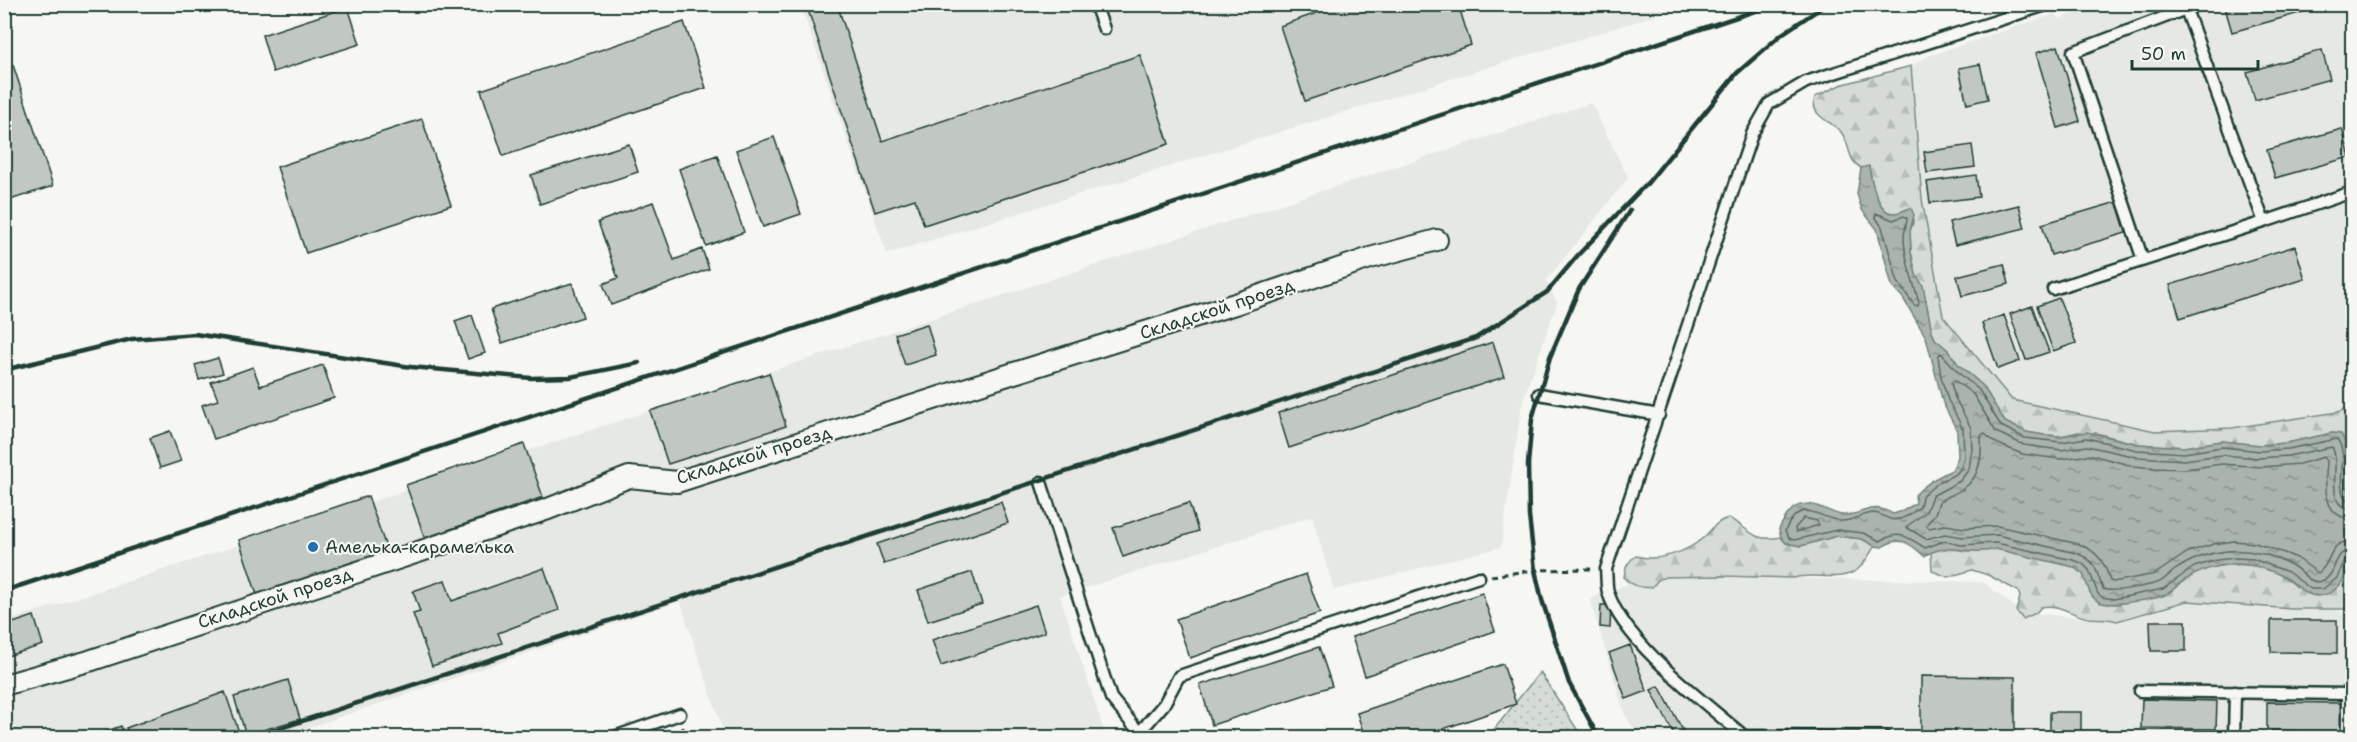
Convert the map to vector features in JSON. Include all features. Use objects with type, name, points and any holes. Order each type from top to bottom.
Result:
[{"type":"street","name":"Складской проезд","points":[[4,685],[89,661],[536,513],[629,477],[678,482],[1235,304],[1370,258],[1437,240]]},
{"type":"lane","points":[[1095,4],[1104,29]]},
{"type":"lane","points":[[1886,738],[1744,736],[1674,675],[1623,622],[1608,592],[1606,569],[1752,134],[1769,104],[1806,82],[2049,4]]},
{"type":"lane","points":[[2143,260],[2073,52],[2184,7],[2199,4]]},
{"type":"lane","points":[[2184,7],[2264,222]]},
{"type":"lane","points":[[2053,289],[2352,192]]},
{"type":"lane","points":[[1539,394],[1659,415]]},
{"type":"lane","points":[[1041,482],[1111,698],[1141,735],[1164,704],[1179,676],[1479,577]]},
{"type":"lane","points":[[2140,691],[2347,694],[2347,738]]},
{"type":"lane","points":[[2234,738],[2235,692]]},
{"type":"lane","points":[[611,738],[680,714]]},
{"type":"path","points":[[1479,577],[1535,570],[1606,569]]},
{"type":"shaded area","points":[[800,4],[1689,5],[887,254]]},
{"type":"shaded area","points":[[2352,5],[2352,407],[2338,412],[2232,428],[2155,431],[2012,400],[1943,316],[1922,199],[1911,66],[1928,56],[2054,14],[2060,19],[2074,13],[2078,6]]},
{"type":"shaded area","points":[[1591,103],[1628,178],[1546,281],[1557,303],[1522,403],[1501,547],[1334,590],[1312,516],[1060,596],[1106,737],[725,737],[680,601],[281,737],[5,737],[4,622]]},
{"type":"shaded area","points":[[1669,567],[1773,567],[1777,578],[1983,582],[2021,612],[2116,621],[2187,601],[2292,609],[2328,608],[2352,615],[2352,737],[1639,737],[1625,715],[1590,599]]},
{"type":"green space","points":[[1911,66],[1922,199],[1943,316],[2012,400],[2155,431],[2232,428],[2338,412],[2352,407],[2352,489],[2349,491],[2350,459],[2341,434],[2332,433],[2287,443],[2260,445],[2222,441],[2184,447],[2138,444],[2096,433],[2044,435],[2026,432],[2005,422],[1983,386],[1935,339],[1923,286],[1916,275],[1911,252],[1910,231],[1913,223],[1911,208],[1892,213],[1883,207],[1876,194],[1869,167],[1861,168],[1856,164],[1841,132],[1822,118],[1815,109],[1815,97],[1840,85]]},
{"type":"green space","points":[[1728,518],[1757,536],[1781,537],[1786,543],[1801,546],[1837,536],[1862,539],[1875,546],[1858,569],[1844,575],[1794,578],[1665,577],[1658,580],[1652,587],[1637,586],[1624,578],[1627,565],[1636,556],[1653,558],[1680,552],[1696,543],[1717,524]]},
{"type":"green space","points":[[1945,547],[1966,551],[1996,549],[2071,566],[2084,574],[2093,597],[2110,604],[2161,596],[2173,590],[2193,574],[2223,565],[2237,564],[2263,568],[2275,572],[2297,587],[2346,576],[2351,561],[2352,606],[2344,609],[2292,609],[2187,601],[2117,621],[2082,617],[2048,606],[2041,607],[2036,613],[2023,619],[2016,611],[2020,597],[2018,591],[1988,575],[1972,570],[1948,577],[1932,571],[1931,552]]},
{"type":"green space","points":[[1540,672],[1582,737],[1488,737]]},
{"type":"water","points":[[1869,166],[1871,179],[1882,207],[1894,213],[1911,208],[1914,215],[1910,231],[1911,252],[1916,275],[1923,286],[1935,339],[1983,386],[2005,422],[2026,432],[2044,435],[2061,436],[2087,432],[2138,444],[2184,447],[2222,441],[2260,445],[2287,443],[2332,433],[2341,434],[2347,451],[2353,537],[2350,564],[2338,586],[2329,593],[2312,595],[2274,572],[2254,566],[2234,564],[2201,571],[2160,597],[2111,604],[2099,602],[2091,595],[2084,576],[2078,568],[1996,549],[1977,551],[1943,549],[1924,556],[1914,547],[1900,541],[1888,543],[1882,547],[1862,539],[1837,536],[1801,546],[1786,543],[1779,529],[1788,514],[1797,506],[1806,504],[1817,506],[1842,515],[1872,509],[1885,510],[1893,514],[1903,511],[1916,503],[1915,495],[1923,487],[1952,470],[1958,457],[1957,431],[1943,403],[1926,337],[1903,298],[1892,286],[1877,229],[1862,210],[1857,194],[1861,168]]},
{"type":"building","points":[[806,4],[837,4],[882,141],[1140,55],[1169,144],[924,225],[915,199],[875,212]]},
{"type":"building","points":[[1342,4],[1458,4],[1471,45],[1305,101],[1280,26]]},
{"type":"building","points":[[2224,4],[2305,4],[2307,11],[2232,32]]},
{"type":"building","points":[[348,7],[360,44],[273,72],[262,35]]},
{"type":"building","points":[[684,22],[706,88],[503,156],[481,90]]},
{"type":"building","points":[[2058,46],[2080,121],[2058,128],[2036,53]]},
{"type":"building","points":[[2322,50],[2330,79],[2255,100],[2247,72]]},
{"type":"building","points":[[1980,64],[1988,99],[1967,104],[1959,68]]},
{"type":"building","points":[[13,65],[53,186],[4,202],[4,68]]},
{"type":"building","points":[[422,119],[451,205],[306,253],[277,167]]},
{"type":"building","points":[[2342,129],[2350,157],[2275,178],[2267,150]]},
{"type":"building","points":[[774,137],[801,214],[763,227],[736,150]]},
{"type":"building","points":[[629,144],[638,172],[540,204],[531,175]]},
{"type":"building","points":[[1972,145],[1975,167],[1927,173],[1924,152]]},
{"type":"building","points":[[717,155],[744,232],[706,246],[679,169]]},
{"type":"building","points":[[1976,175],[1979,197],[1930,203],[1927,182]]},
{"type":"building","points":[[653,202],[674,260],[702,249],[709,269],[611,305],[603,284],[618,278],[598,222]]},
{"type":"building","points":[[2117,202],[2126,233],[2051,255],[2042,224]]},
{"type":"building","points":[[2019,205],[2025,228],[1955,245],[1949,222]]},
{"type":"building","points":[[2295,246],[2305,279],[2180,318],[2170,285]]},
{"type":"building","points":[[2004,264],[2009,284],[1962,296],[1957,276]]},
{"type":"building","points":[[572,283],[583,317],[502,343],[491,309]]},
{"type":"building","points":[[2059,298],[2076,343],[2053,351],[2037,306]]},
{"type":"building","points":[[2032,306],[2049,352],[2026,360],[2010,314]]},
{"type":"building","points":[[472,315],[485,353],[468,359],[455,321]]},
{"type":"building","points":[[2004,315],[2020,361],[1998,369],[1982,323]]},
{"type":"building","points":[[927,324],[936,355],[905,365],[895,334]]},
{"type":"building","points":[[1493,342],[1504,377],[1289,448],[1278,413]]},
{"type":"building","points":[[218,358],[223,373],[199,380],[195,365]]},
{"type":"building","points":[[323,365],[334,398],[214,439],[202,405],[218,400],[211,382],[253,367],[260,386]]},
{"type":"building","points":[[769,373],[786,426],[668,464],[650,411]]},
{"type":"building","points":[[170,431],[181,461],[160,468],[150,438]]},
{"type":"building","points":[[524,444],[543,497],[425,538],[406,485]]},
{"type":"building","name":"Амелька-карамелька","points":[[368,496],[388,553],[258,598],[239,540]]},
{"type":"building","points":[[1001,502],[1008,523],[884,564],[877,544]]},
{"type":"building","points":[[1189,503],[1198,531],[1123,557],[1113,528]]},
{"type":"building","points":[[544,568],[559,610],[498,633],[502,643],[432,666],[413,614],[420,612],[413,591],[445,580],[452,601]]},
{"type":"building","points":[[972,572],[982,604],[928,621],[918,590]]},
{"type":"building","points":[[1306,574],[1320,613],[1190,658],[1176,619]]},
{"type":"building","points":[[1482,593],[1495,631],[1365,676],[1352,637]]},
{"type":"building","points":[[1036,605],[1045,632],[941,666],[932,640]]},
{"type":"building","points":[[1601,605],[1611,605],[1610,628],[1600,627]]},
{"type":"building","points":[[34,616],[43,645],[4,657],[4,626]]},
{"type":"building","points":[[2271,620],[2337,620],[2337,653],[2271,652]]},
{"type":"building","points":[[2150,621],[2186,621],[2186,651],[2151,651]]},
{"type":"building","points":[[1630,645],[1647,691],[1626,699],[1609,653]]},
{"type":"building","points":[[1319,647],[1332,686],[1212,725],[1200,685]]},
{"type":"building","points":[[1503,664],[1516,704],[1417,738],[1365,738],[1357,713]]},
{"type":"building","points":[[1921,676],[2015,677],[2015,738],[1921,738]]},
{"type":"building","points":[[288,680],[300,719],[246,735],[234,697]]},
{"type":"building","points":[[1659,686],[1687,738],[1676,738],[1651,690]]},
{"type":"building","points":[[225,692],[240,735],[233,738],[130,738],[126,728]]},
{"type":"building","points":[[2142,699],[2217,701],[2216,729],[2141,728]]},
{"type":"building","points":[[2267,702],[2342,703],[2342,732],[2267,730]]},
{"type":"building","points":[[2050,712],[2081,712],[2081,738],[2050,738]]},
{"type":"building","points":[[121,726],[125,738],[88,738]]},
{"type":"railway","points":[[4,591],[1776,4]]},
{"type":"railway","points":[[1646,185],[1737,73],[1782,34],[1827,4]]},
{"type":"railway","points":[[250,738],[1476,338],[1547,292],[1578,255],[1651,179]]},
{"type":"railway","points":[[1599,738],[1569,683],[1542,600],[1535,570],[1529,516],[1528,464],[1532,419],[1550,357],[1579,289],[1630,210]]},
{"type":"railway","points":[[4,370],[132,339],[195,334],[411,367],[531,378],[570,377],[639,363]]},
{"type":"place","name":"Амелька-карамелька","points":[[313,547]]}]
